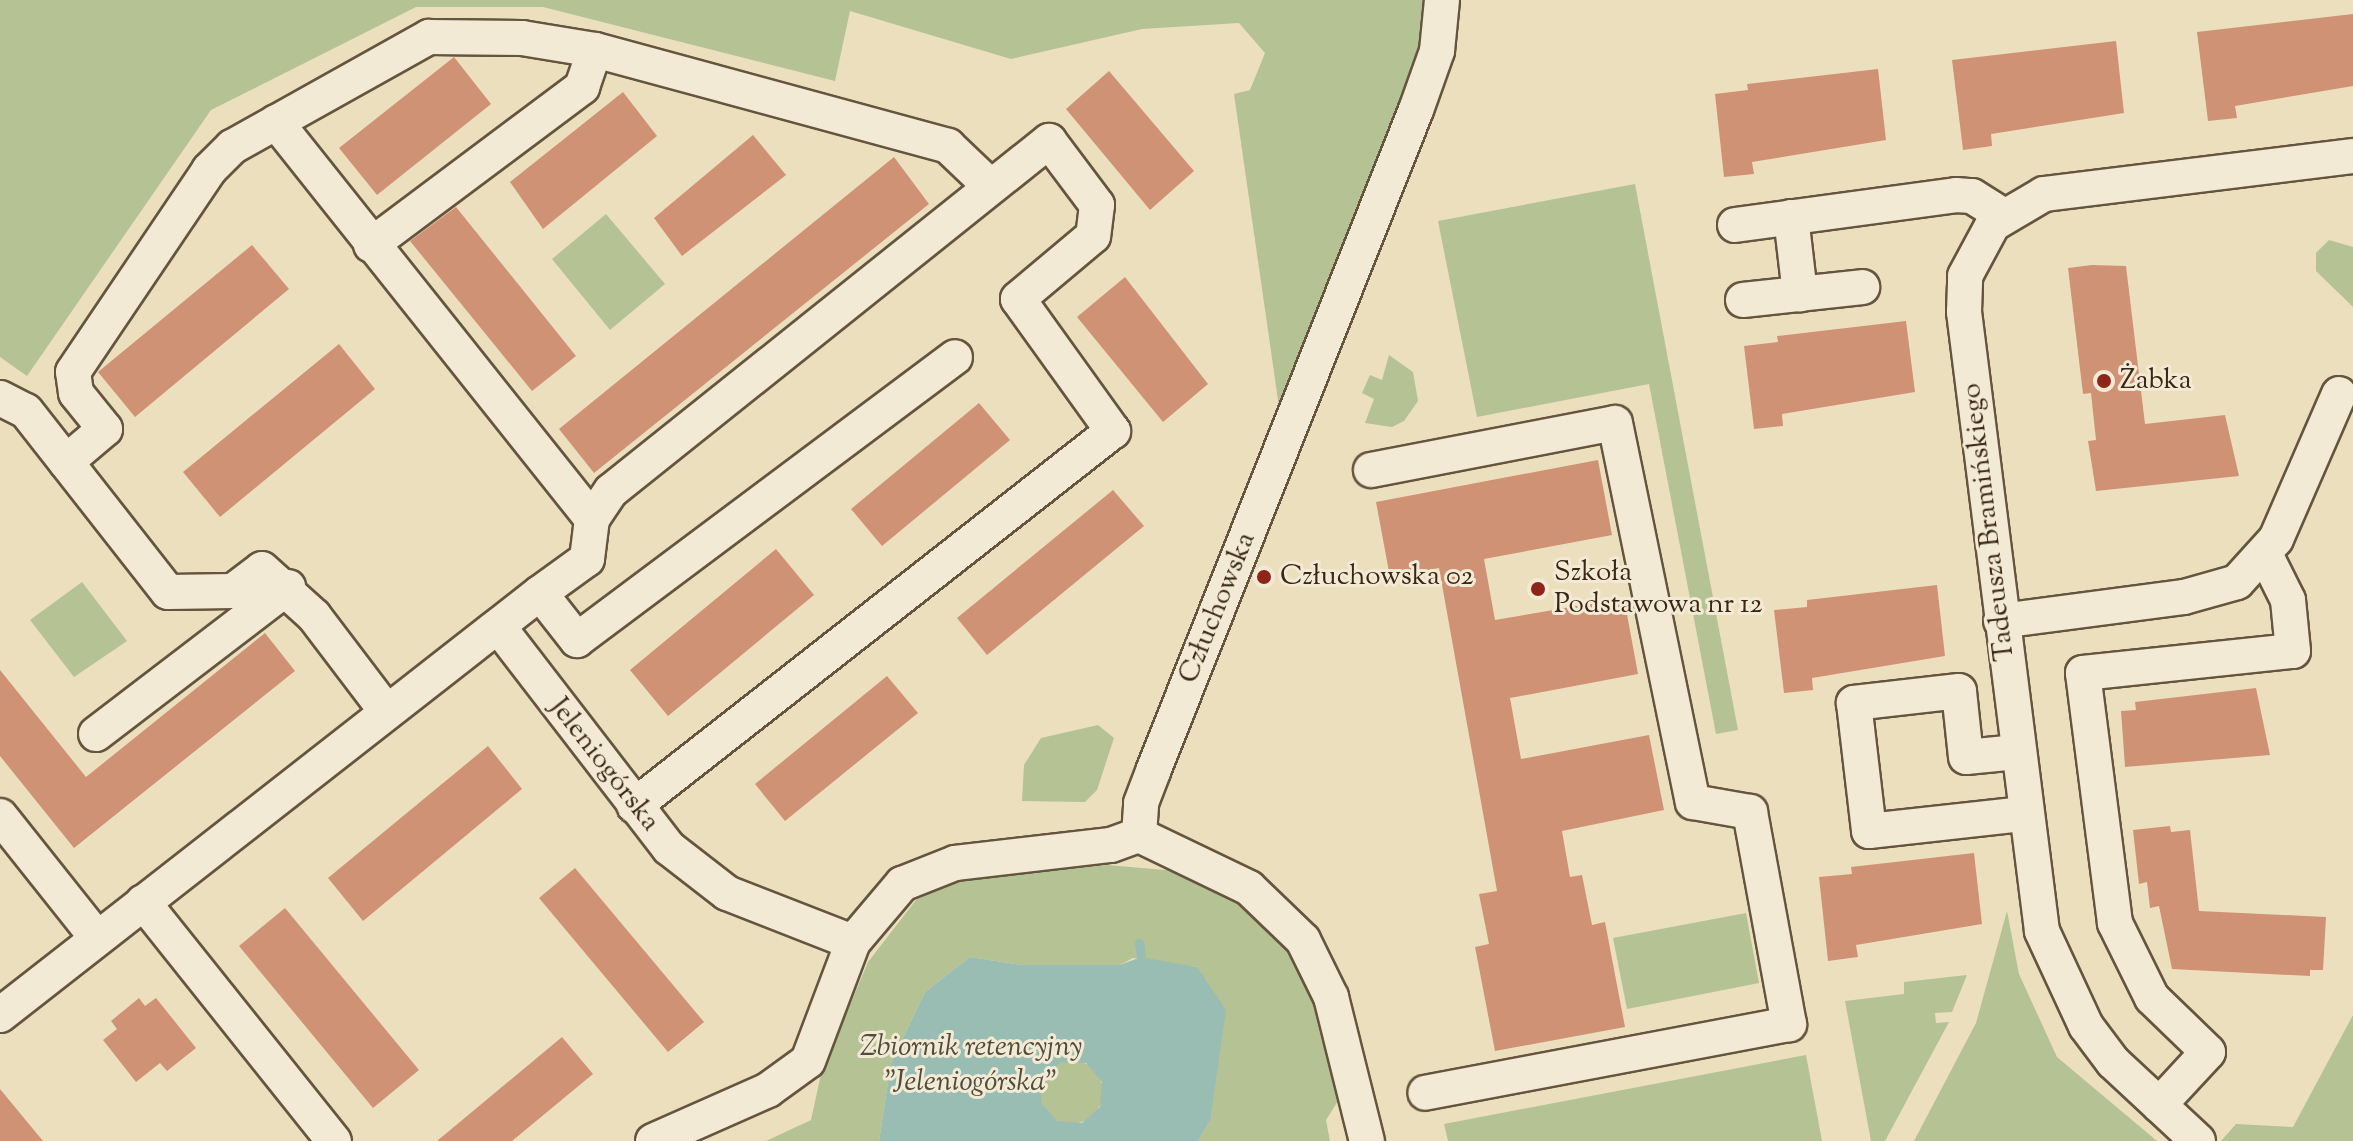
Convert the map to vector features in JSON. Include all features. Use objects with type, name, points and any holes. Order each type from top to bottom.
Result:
[{"type":"street","name":"Człuchowska","points":[[1139,835],[1141,803],[1416,110],[1437,51],[1442,0]]},
{"type":"street","points":[[66,462],[105,429],[76,393],[73,372],[191,191],[232,147],[429,37],[522,38],[595,50],[948,146],[990,186]]},
{"type":"street","points":[[371,245],[582,87],[595,50]]},
{"type":"street","points":[[276,122],[592,519]]},
{"type":"street","points":[[0,1015],[386,711],[587,559],[592,519],[611,491],[1049,141],[1097,205],[1093,236],[1018,299],[1113,431],[634,806]]},
{"type":"street","name":"Tadeusza Bramińskiego","points":[[2198,1141],[2159,1105],[2086,1026],[2055,970],[2034,895],[1964,312],[1974,252],[2002,215],[2044,194],[2353,156]]},
{"type":"street","points":[[1735,225],[1956,195],[1972,196],[2002,215]]},
{"type":"street","points":[[1791,217],[1800,294]]},
{"type":"street","points":[[1743,300],[1862,287]]},
{"type":"street","points":[[540,593],[577,640],[955,357]]},
{"type":"street","points":[[2001,621],[2184,597],[2237,582],[2266,556],[2339,394]]},
{"type":"street","points":[[0,398],[26,411],[168,592],[233,591],[262,569],[288,587],[386,711]]},
{"type":"street","points":[[1371,470],[1615,423],[1693,802],[1750,812],[1789,1024],[1425,1093]]},
{"type":"street","points":[[2159,1105],[2208,1052],[2152,998],[2115,923],[2083,673],[2293,651],[2288,600],[2266,556]]},
{"type":"street","points":[[96,734],[288,587]]},
{"type":"street","name":"Jeleniogórska","points":[[498,626],[669,848],[727,893],[853,942]]},
{"type":"street","points":[[2017,752],[1966,757],[1959,691],[1854,703],[1869,831],[2024,814]]},
{"type":"street","points":[[0,816],[97,938]]},
{"type":"street","points":[[653,1141],[768,1090],[808,1061],[853,942],[902,884],[928,869],[1111,845],[1139,835],[1249,888],[1303,940],[1331,997],[1367,1141]]},
{"type":"street","points":[[143,902],[334,1141]]},
{"type":"green space","points":[[0,0],[1427,0],[1423,36],[1399,110],[1280,414],[1234,94],[1250,90],[1265,53],[1239,23],[1142,29],[1011,59],[850,11],[835,81],[543,7],[416,7],[211,110],[27,376],[0,357]]},
{"type":"green space","points":[[1635,184],[1738,730],[1716,734],[1649,384],[1477,417],[1438,221]]},
{"type":"green space","points":[[606,214],[665,284],[610,330],[552,259]]},
{"type":"green space","points":[[2329,240],[2353,247],[2353,307],[2316,271],[2316,253]]},
{"type":"green space","points":[[1389,355],[1413,372],[1418,401],[1404,421],[1392,427],[1365,423],[1374,399],[1362,393],[1370,375],[1382,380]]},
{"type":"green space","points":[[82,582],[127,641],[74,677],[30,620]]},
{"type":"green space","points":[[1098,725],[1114,738],[1097,790],[1085,802],[1022,801],[1024,765],[1041,738]]},
{"type":"green space","points":[[1107,865],[1177,871],[1242,904],[1284,943],[1319,1010],[1341,1096],[1326,1120],[1330,1141],[1198,1141],[1210,1121],[1197,967],[1133,958],[1120,965],[1021,965],[970,957],[925,992],[891,1063],[879,1141],[766,1141],[811,1120],[821,1074],[868,962],[916,900],[957,880]]},
{"type":"green space","points":[[2007,911],[2019,974],[2057,1057],[2157,1141],[1914,1141],[1976,1023]]},
{"type":"green space","points":[[1746,913],[1759,983],[1627,1009],[1613,938]]},
{"type":"green space","points":[[1967,975],[1952,1012],[1935,1013],[1936,1023],[1949,1022],[1885,1141],[1871,1141],[1845,1001],[1904,994],[1904,982]]},
{"type":"green space","points":[[2353,1015],[2353,1141],[2221,1141],[2236,1124],[2293,1127]]},
{"type":"green space","points":[[1806,1055],[1822,1141],[1448,1141],[1444,1124]]},
{"type":"green space","points":[[1071,1060],[1094,1069],[1103,1092],[1094,1115],[1071,1124],[1048,1115],[1039,1092],[1048,1069]]},
{"type":"water","name":"Zbiornik retencyjny \"Jeleniogórska\"","points":[[970,957],[1021,965],[1120,965],[1141,957],[1197,967],[1226,1010],[1210,1121],[1198,1141],[879,1141],[891,1063],[925,992]],"holes":[[[1061,1062],[1086,1063],[1102,1082],[1100,1107],[1082,1123],[1057,1121],[1041,1103],[1042,1078]]]},
{"type":"building","points":[[2353,14],[2353,86],[2235,106],[2237,118],[2208,121],[2197,32]]},
{"type":"building","points":[[2116,41],[2124,113],[1991,134],[1992,146],[1963,150],[1952,60]]},
{"type":"building","points":[[454,57],[491,104],[377,195],[339,148]]},
{"type":"building","points":[[1878,69],[1886,140],[1752,162],[1754,174],[1724,177],[1715,94],[1748,90],[1747,84]]},
{"type":"building","points":[[1109,71],[1194,171],[1150,210],[1066,109]]},
{"type":"building","points":[[623,92],[657,136],[543,229],[510,182]]},
{"type":"building","points":[[753,135],[786,175],[682,256],[654,218]]},
{"type":"building","points":[[894,157],[929,204],[594,473],[559,429]]},
{"type":"building","points":[[456,207],[576,356],[532,391],[410,241]]},
{"type":"building","points":[[252,245],[289,289],[135,417],[98,372]]},
{"type":"building","points":[[2126,266],[2145,424],[2225,415],[2239,476],[2096,491],[2088,441],[2096,440],[2091,393],[2083,394],[2068,268]]},
{"type":"building","points":[[1125,277],[1208,384],[1163,422],[1077,317]]},
{"type":"building","points":[[1906,321],[1915,392],[1782,414],[1783,426],[1754,429],[1744,346],[1778,342],[1777,336]]},
{"type":"building","points":[[339,344],[375,389],[220,517],[183,472]]},
{"type":"building","points":[[979,403],[1010,440],[882,546],[851,509]]},
{"type":"building","points":[[1598,460],[1612,535],[1484,559],[1495,620],[1624,598],[1638,674],[1510,698],[1521,759],[1649,735],[1664,810],[1562,831],[1570,877],[1582,875],[1592,925],[1605,922],[1625,1027],[1495,1051],[1475,947],[1489,944],[1479,894],[1497,891],[1439,568],[1390,577],[1376,502]]},
{"type":"building","points":[[1113,490],[1144,526],[987,655],[957,618]]},
{"type":"building","points":[[776,549],[814,595],[668,716],[630,670]]},
{"type":"building","points":[[1937,585],[1945,656],[1812,678],[1813,690],[1784,693],[1774,610],[1807,607],[1807,600]]},
{"type":"building","points":[[265,633],[295,671],[74,848],[0,756],[0,670],[86,777]]},
{"type":"building","points":[[887,676],[918,713],[785,821],[755,784]]},
{"type":"building","points":[[2256,688],[2270,755],[2125,767],[2121,711],[2136,710],[2135,702]]},
{"type":"building","points":[[488,746],[522,789],[363,921],[328,878]]},
{"type":"building","points":[[2170,826],[2171,832],[2190,830],[2199,911],[2326,917],[2323,970],[2310,970],[2310,976],[2172,969],[2159,906],[2150,908],[2147,882],[2139,884],[2133,830]]},
{"type":"building","points":[[1974,853],[1982,924],[1856,945],[1858,957],[1828,961],[1819,877],[1852,874],[1851,867]]},
{"type":"building","points":[[575,868],[704,1022],[668,1052],[539,898]]},
{"type":"building","points":[[285,908],[419,1070],[373,1108],[239,946]]},
{"type":"building","points":[[139,998],[145,1006],[156,998],[196,1048],[167,1071],[160,1063],[136,1082],[103,1040],[117,1029],[111,1021]]},
{"type":"building","points":[[562,1037],[593,1074],[512,1141],[437,1141]]},
{"type":"building","points":[[0,1089],[43,1141],[0,1141]]},
{"type":"waterway","points":[[1139,943],[1141,957]]},
{"type":"place","name":"Żabka","points":[[2104,381]]},
{"type":"place","name":"Człuchowska 02","points":[[1264,577]]},
{"type":"place","name":"Szkoła Podstawowa nr 12","points":[[1538,589]]}]
